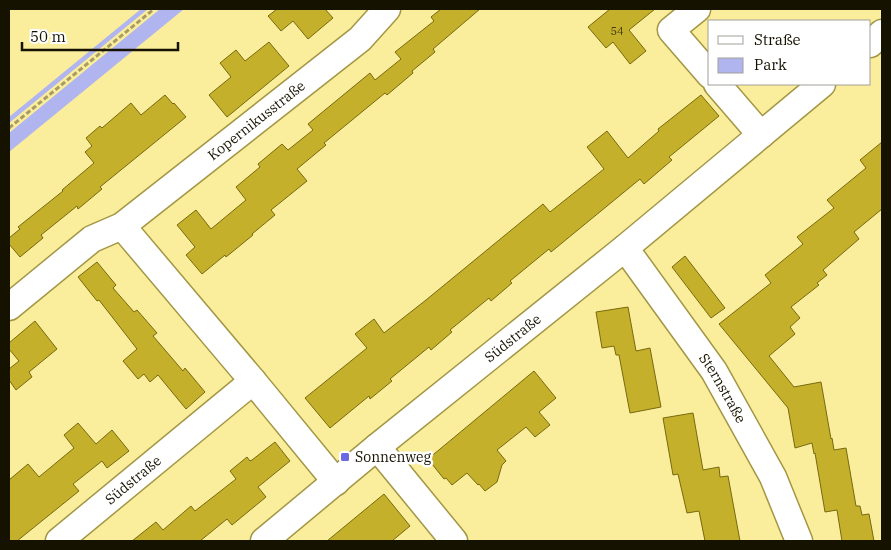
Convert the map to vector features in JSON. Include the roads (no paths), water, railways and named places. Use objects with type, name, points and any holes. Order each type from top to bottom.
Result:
[{"type":"street","name":"Kopernikusstraße","points":[[9,308],[92,239],[122,226],[360,39],[387,9]]},
{"type":"street","points":[[698,9],[671,30],[708,73]]},
{"type":"street","points":[[871,43],[882,33]]},
{"type":"street","points":[[718,85],[761,136]]},
{"type":"street","name":"Südstraße","points":[[264,541],[625,248],[821,85]]},
{"type":"street","points":[[122,226],[336,482]]},
{"type":"street","name":"Sternstraße","points":[[625,248],[714,371],[773,477],[799,541]]},
{"type":"street","name":"Südstraße","points":[[59,541],[253,381]]},
{"type":"street","points":[[378,447],[454,541]]},
{"type":"place","name":"Sonnenweg","points":[[345,457]]}]
